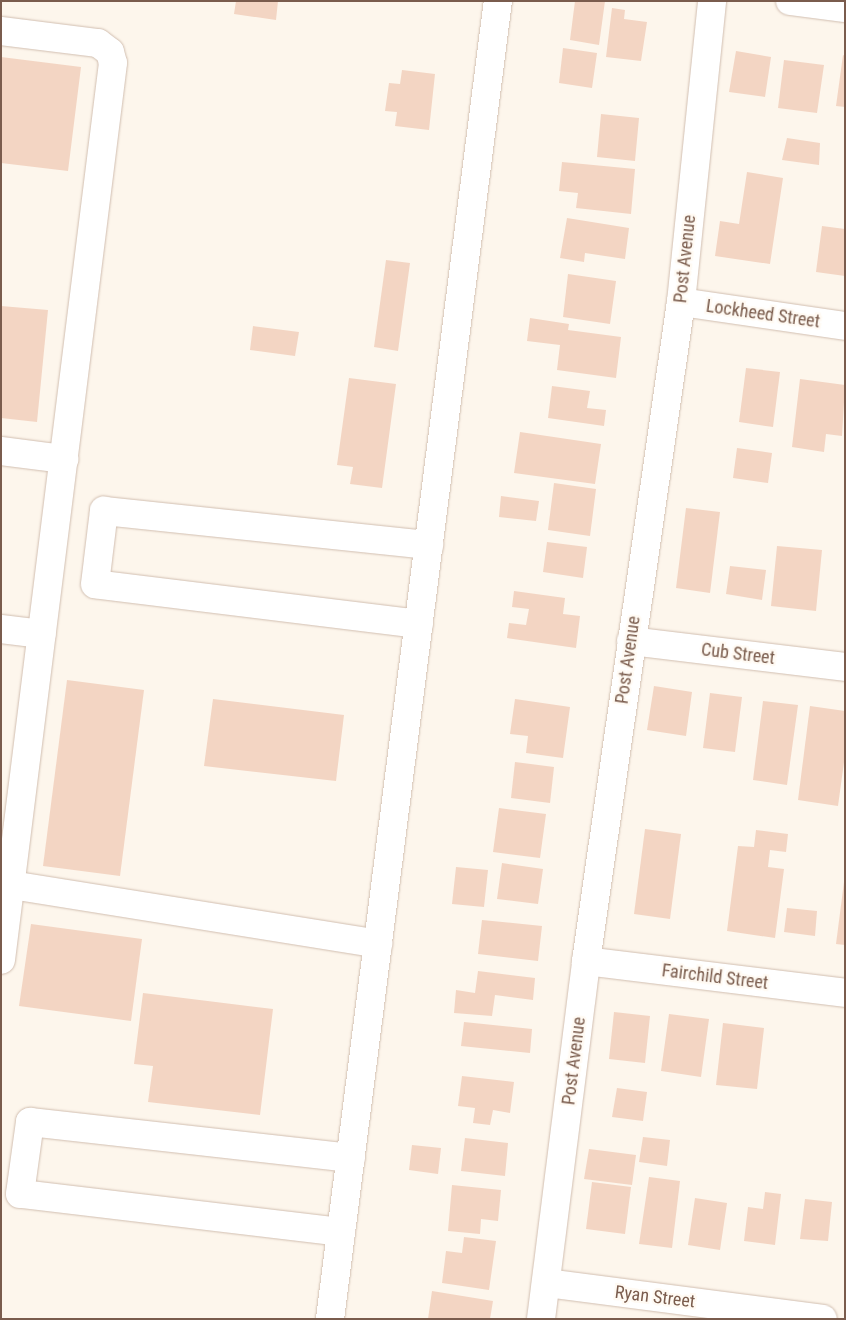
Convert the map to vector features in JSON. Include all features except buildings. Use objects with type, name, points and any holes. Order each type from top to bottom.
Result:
[{"type":"street","points":[[330,1319],[498,1]]},
{"type":"street","name":"Post Avenue","points":[[541,1319],[586,960],[681,302],[712,1]]},
{"type":"street","points":[[790,1],[845,8]]},
{"type":"street","points":[[1,31],[98,43],[110,52],[113,63],[1,960]]},
{"type":"street","name":"Lockheed Street","points":[[681,302],[845,326]]},
{"type":"street","points":[[1,451],[64,459]]},
{"type":"street","points":[[419,624],[95,584],[104,511],[429,545]]},
{"type":"street","points":[[1,629],[42,634]]},
{"type":"street","name":"Cub Street","points":[[631,641],[845,667]]},
{"type":"street","points":[[11,885],[378,944]]},
{"type":"street","name":"Fairchild Street","points":[[586,960],[845,993]]},
{"type":"street","points":[[341,1232],[20,1194],[30,1122],[351,1158]]},
{"type":"street","name":"Ryan Street","points":[[546,1283],[823,1319]]}]
